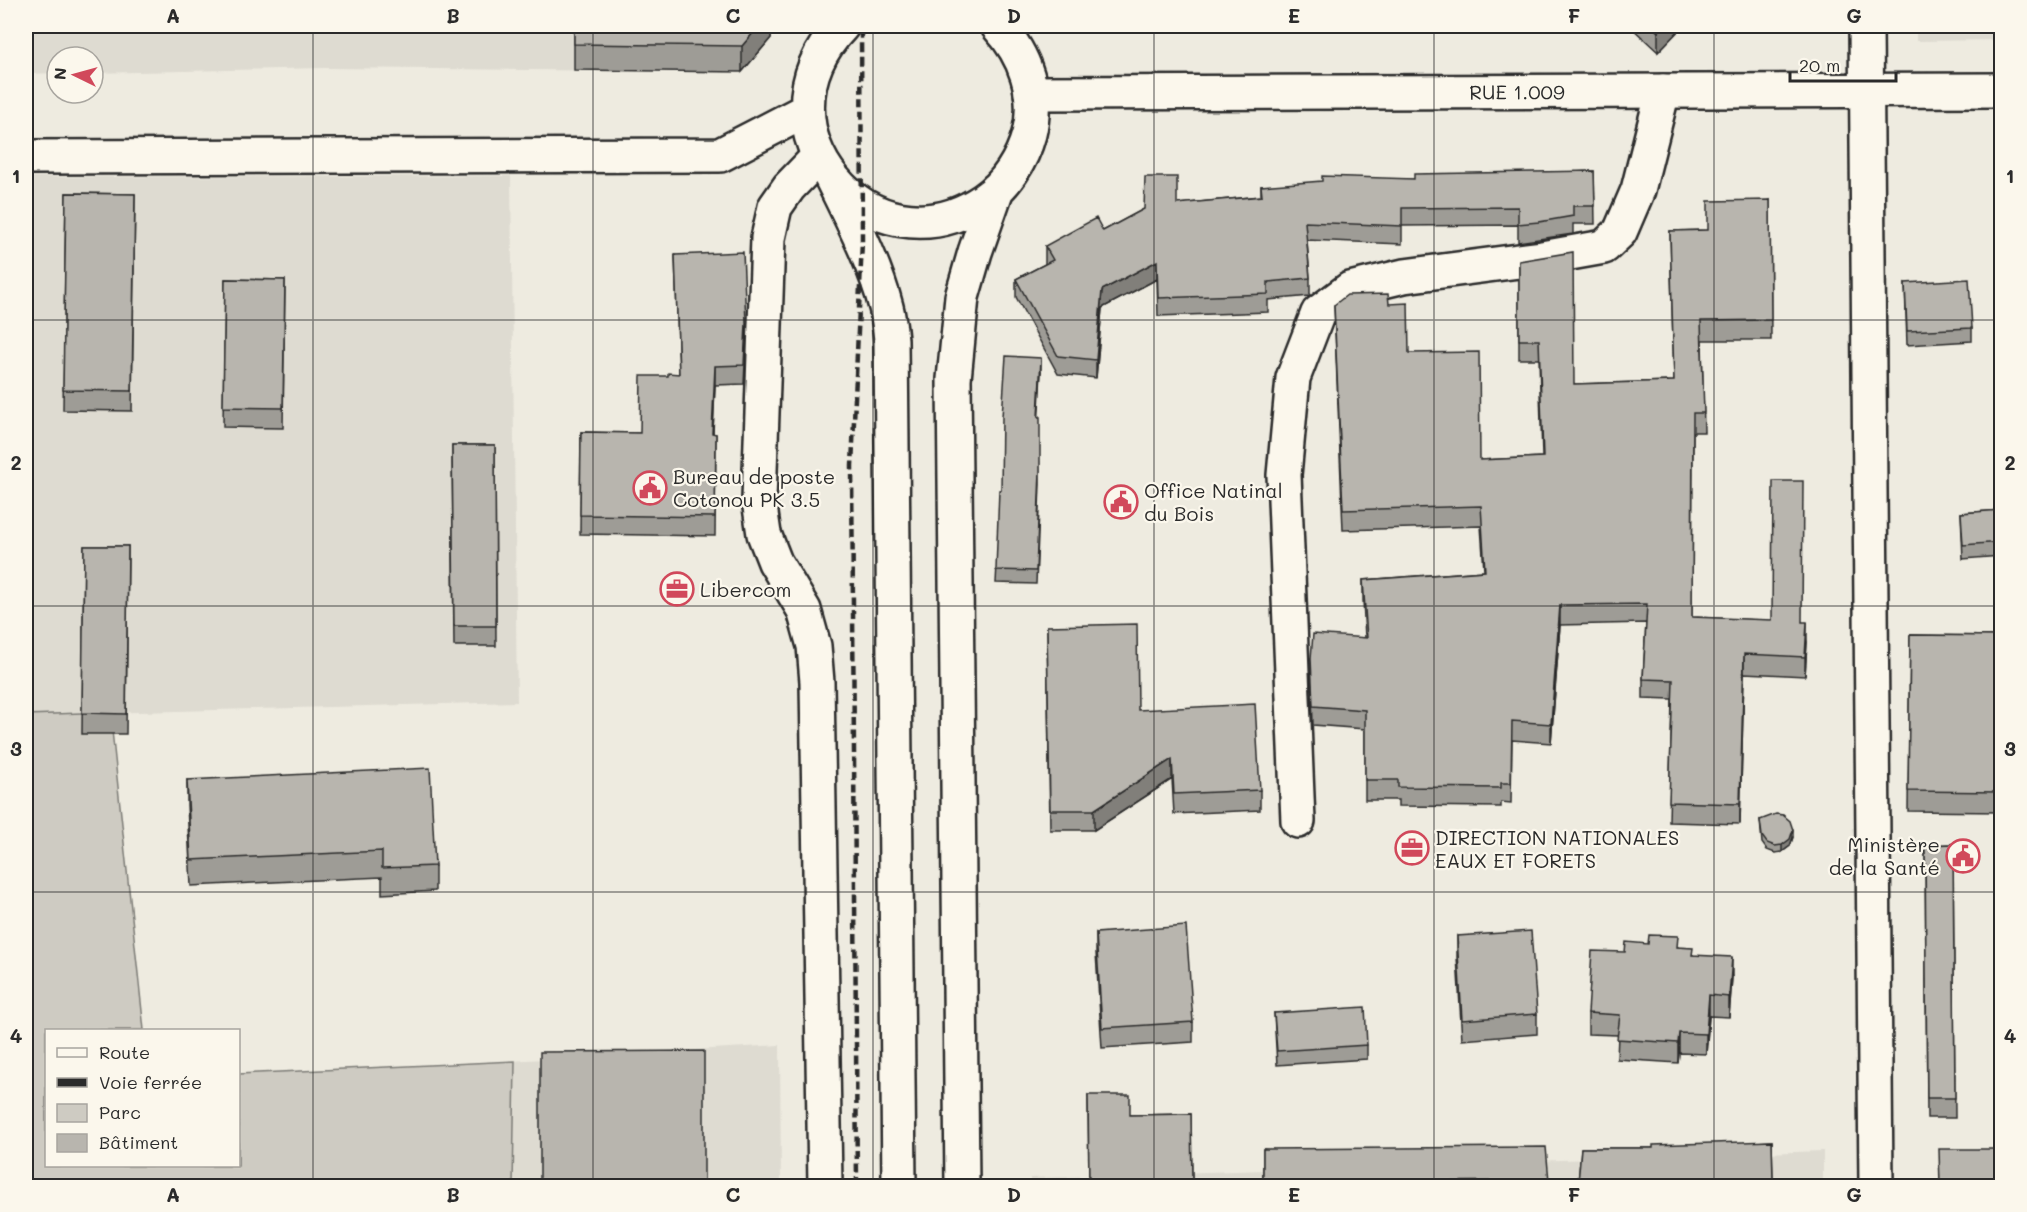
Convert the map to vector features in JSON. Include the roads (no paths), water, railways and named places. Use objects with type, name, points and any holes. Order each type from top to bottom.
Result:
[{"type":"main road","points":[[842,26],[832,35],[818,58],[809,84],[807,110],[810,134],[862,241],[886,307],[891,340],[899,1186]]},
{"type":"main road","points":[[825,167],[850,196],[872,210],[895,218],[920,220],[944,218],[967,210],[988,197],[1018,161],[1026,146],[1032,111],[1032,93],[1024,63],[1008,36],[998,26]]},
{"type":"main road","points":[[1866,26],[1876,1186]]},
{"type":"main road","name":"RUE 1.009","points":[[1032,93],[2001,90]]},
{"type":"main road","points":[[1298,820],[1284,475],[1293,378],[1318,313],[1350,290],[1404,276],[1542,258],[1604,247],[1620,232],[1638,190],[1663,91]]},
{"type":"main road","points":[[26,157],[720,155],[807,110]]},
{"type":"main road","points":[[825,167],[789,187],[775,207],[768,238],[759,500],[764,534],[775,562],[804,610],[814,646],[817,694],[825,1186]]},
{"type":"main road","points":[[962,1186],[954,379],[962,297],[997,189]]},
{"type":"railway","points":[[857,1186],[852,466],[862,241],[861,26]]},
{"type":"place","name":"Bureau de poste Cotonou PK 3.5","points":[[650,488]]},
{"type":"place","name":"Office Natinal du Bois","points":[[1121,502]]},
{"type":"place","name":"Libercom","points":[[677,589]]},
{"type":"place","name":"DIRECTION NATIONALES EAUX ET FORETS","points":[[1412,848]]},
{"type":"place","name":"Ministère de la Santé","points":[[1963,856]]}]
